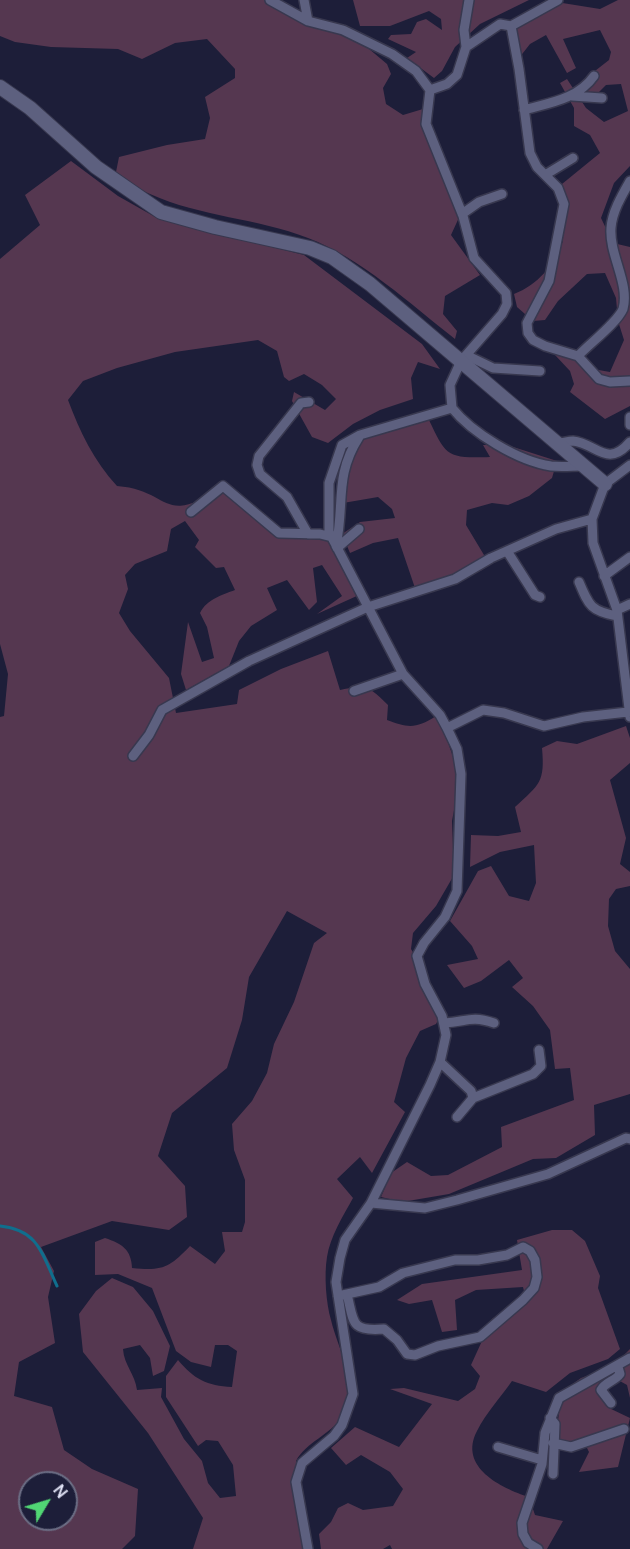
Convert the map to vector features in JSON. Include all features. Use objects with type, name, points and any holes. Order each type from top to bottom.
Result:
[{"type":"street","points":[[270,0],[308,21],[343,30],[392,54],[416,71],[430,90],[426,124],[462,214],[474,258],[506,293],[507,304],[502,314],[464,358],[450,386],[452,408],[477,434],[537,462],[552,466],[583,466]]},
{"type":"street","points":[[304,0],[308,21]]},
{"type":"street","points":[[430,90],[447,84],[456,75],[466,47],[464,30],[469,0]]},
{"type":"street","points":[[466,47],[501,24],[510,26],[558,0]]},
{"type":"street","points":[[510,26],[530,153],[545,175],[558,188],[564,204],[549,281],[527,323],[528,333],[533,340],[545,346],[578,356],[599,379],[610,382],[625,381],[630,372]]},
{"type":"street","points":[[524,110],[572,96],[585,88],[594,76]]},
{"type":"street","points":[[0,87],[30,108],[96,168],[161,212],[214,227],[310,248],[332,257],[464,358],[605,484]]},
{"type":"street","points":[[572,96],[602,98]]},
{"type":"street","points":[[545,175],[573,158]]},
{"type":"street","points":[[578,356],[622,311],[626,299],[625,287],[613,250],[611,228],[616,208],[630,181]]},
{"type":"street","points":[[462,214],[479,202],[502,194]]},
{"type":"street","points":[[464,358],[493,368],[540,371]]},
{"type":"street","points":[[308,534],[287,497],[260,474],[257,465],[259,456],[301,403],[309,402]]},
{"type":"street","points":[[342,1295],[379,1287],[403,1273],[455,1260],[507,1255],[523,1247],[530,1251],[535,1260],[537,1277],[534,1288],[480,1337],[438,1346],[415,1355],[407,1354],[397,1340],[384,1329],[361,1330],[354,1325],[336,1282],[345,1240],[370,1203],[440,1062],[446,1035],[444,1023],[425,984],[417,956],[424,943],[445,917],[457,891],[461,774],[457,749],[440,715],[403,674],[329,532],[328,483],[342,445],[360,435],[452,408]]},
{"type":"street","points":[[630,417],[630,425]]},
{"type":"street","points":[[558,443],[574,441],[603,454],[614,454],[630,442]]},
{"type":"street","points":[[447,728],[483,710],[504,713],[544,726],[583,717],[629,714],[617,613],[593,543],[592,519],[605,484],[630,465]]},
{"type":"street","points":[[191,512],[223,486],[279,533],[308,534],[335,544]]},
{"type":"street","points":[[133,756],[149,735],[162,710],[183,695],[249,661],[368,607],[455,579],[556,528],[592,519]]},
{"type":"street","points":[[335,544],[359,529]]},
{"type":"street","points":[[507,551],[535,595],[540,597]]},
{"type":"street","points":[[604,576],[630,557]]},
{"type":"street","points":[[579,582],[588,603],[598,612],[617,613],[630,604]]},
{"type":"street","points":[[354,691],[403,674]]},
{"type":"street","points":[[444,1023],[461,1022],[475,1017],[494,1023]]},
{"type":"street","points":[[457,1117],[473,1098],[533,1074],[541,1066],[539,1050]]},
{"type":"street","points":[[440,1062],[471,1091],[473,1098]]},
{"type":"street","points":[[370,1203],[425,1208],[548,1174],[626,1138],[630,1139]]},
{"type":"street","points":[[308,1549],[296,1482],[302,1463],[334,1436],[342,1425],[353,1394],[354,1383],[342,1295]]},
{"type":"street","points":[[538,1549],[528,1542],[522,1523],[542,1460],[545,1432],[559,1398],[618,1367],[630,1358]]},
{"type":"street","points":[[611,1403],[601,1390],[603,1385],[620,1374],[618,1367]]},
{"type":"street","points":[[550,1418],[555,1424],[553,1474]]},
{"type":"street","points":[[553,1443],[571,1447],[624,1429]]},
{"type":"street","points":[[498,1448],[542,1460]]},
{"type":"shaded area","points":[[0,0],[271,0],[356,38],[387,64],[391,74],[383,88],[386,104],[403,115],[423,109],[462,211],[451,235],[480,275],[445,296],[443,314],[457,331],[455,339],[384,283],[347,257],[328,247],[289,231],[169,202],[137,187],[116,172],[119,157],[167,145],[205,139],[210,118],[205,97],[235,78],[235,69],[207,39],[175,43],[142,59],[118,49],[51,47],[15,42],[0,36]]},
{"type":"shaded area","points":[[353,0],[529,0],[480,24],[455,47],[442,71],[434,78],[407,58],[416,52],[388,39],[391,35],[411,34],[417,22],[426,19],[442,30],[441,19],[429,11],[390,26],[360,26]]},
{"type":"shaded area","points":[[618,0],[630,0],[630,166],[614,183],[601,218],[613,243],[630,247],[630,406],[605,419],[570,392],[574,384],[570,371],[555,355],[558,352],[593,369],[610,372],[624,340],[618,321],[616,298],[605,273],[587,274],[558,301],[545,320],[533,321],[517,307],[514,294],[531,285],[544,273],[555,258],[563,241],[559,229],[562,184],[600,153],[590,135],[574,126],[574,108],[560,83],[567,79],[586,108],[604,122],[628,111],[621,84],[606,85],[590,101],[577,85],[609,60],[611,52],[600,30],[563,39],[576,68],[567,73],[546,35],[530,44],[519,58],[515,37],[516,21],[550,1],[600,9]]},
{"type":"shaded area","points":[[71,161],[118,196],[157,218],[304,255],[422,344],[440,369],[418,362],[411,378],[413,399],[380,410],[353,424],[328,443],[312,437],[292,401],[294,392],[325,410],[336,399],[322,385],[304,374],[289,381],[284,377],[277,351],[258,340],[175,352],[117,368],[83,381],[68,400],[88,446],[101,467],[117,486],[148,493],[176,506],[187,505],[202,499],[221,488],[253,516],[282,529],[333,542],[359,595],[317,614],[342,596],[322,565],[313,568],[317,602],[309,610],[287,580],[267,588],[277,610],[251,626],[239,641],[229,666],[186,690],[181,674],[188,622],[202,662],[214,658],[207,627],[200,613],[211,601],[235,590],[224,567],[216,568],[195,547],[199,540],[185,521],[171,529],[167,551],[135,564],[125,575],[128,589],[119,613],[130,631],[169,678],[176,713],[237,704],[239,690],[281,669],[328,651],[340,690],[362,687],[377,694],[388,705],[387,720],[412,726],[436,716],[443,728],[460,777],[452,821],[454,875],[436,906],[413,933],[411,949],[431,984],[442,1012],[436,1024],[420,1031],[406,1058],[394,1102],[405,1112],[372,1173],[360,1157],[337,1179],[353,1198],[331,1242],[326,1264],[326,1289],[331,1320],[349,1381],[349,1393],[342,1417],[300,1454],[296,1461],[311,1549],[193,1549],[203,1518],[148,1433],[83,1352],[79,1314],[96,1291],[112,1278],[133,1287],[153,1311],[170,1346],[164,1371],[153,1376],[150,1358],[140,1345],[123,1349],[137,1390],[162,1388],[161,1397],[184,1439],[202,1461],[208,1483],[220,1498],[236,1496],[233,1465],[218,1441],[206,1440],[198,1446],[166,1397],[166,1376],[178,1360],[190,1372],[208,1383],[232,1387],[237,1351],[228,1345],[215,1345],[211,1367],[191,1362],[176,1351],[152,1288],[118,1274],[95,1275],[95,1242],[105,1238],[116,1243],[128,1252],[132,1268],[151,1269],[171,1263],[190,1246],[215,1264],[225,1251],[222,1232],[242,1232],[245,1222],[245,1180],[234,1150],[232,1124],[252,1101],[267,1073],[274,1044],[294,1002],[314,943],[327,933],[287,911],[249,977],[242,1020],[227,1068],[172,1113],[158,1156],[185,1186],[187,1217],[169,1230],[112,1221],[41,1247],[54,1271],[48,1297],[55,1343],[19,1362],[14,1396],[52,1407],[64,1450],[92,1469],[138,1489],[135,1536],[122,1549],[0,1549],[0,717],[4,716],[8,674],[0,644],[0,259],[40,225],[25,195]]},
{"type":"shaded area","points":[[426,414],[443,446],[454,455],[490,457],[483,445],[507,445],[557,461],[552,478],[529,496],[508,505],[492,503],[467,510],[466,525],[490,565],[472,575],[454,581],[415,588],[398,538],[373,543],[350,553],[342,534],[360,522],[395,518],[392,509],[378,497],[343,503],[353,437],[388,421]]},
{"type":"shaded area","points":[[626,726],[630,738],[630,763],[610,780],[626,838],[620,864],[630,872],[630,886],[616,889],[609,899],[608,926],[615,951],[630,969],[630,1094],[594,1105],[595,1135],[556,1158],[533,1159],[449,1194],[402,1202],[381,1197],[391,1173],[407,1162],[431,1176],[448,1175],[502,1147],[501,1127],[574,1100],[570,1068],[555,1069],[550,1030],[533,1006],[512,987],[523,978],[509,960],[481,981],[464,988],[447,965],[478,959],[472,946],[450,921],[478,871],[491,866],[509,896],[529,901],[536,883],[534,845],[500,852],[470,867],[471,835],[498,836],[521,832],[515,807],[539,782],[543,768],[542,748],[557,741],[577,744]]},
{"type":"shaded area","points":[[552,1230],[572,1230],[585,1241],[600,1276],[598,1288],[620,1349],[608,1359],[570,1373],[546,1392],[512,1381],[489,1411],[477,1431],[473,1444],[473,1455],[485,1474],[506,1488],[529,1497],[535,1515],[563,1521],[547,1549],[392,1549],[390,1545],[383,1549],[321,1549],[319,1534],[331,1522],[338,1508],[348,1503],[363,1510],[393,1506],[403,1489],[390,1472],[361,1455],[346,1465],[331,1448],[355,1427],[399,1447],[432,1404],[390,1389],[404,1388],[458,1401],[475,1389],[480,1376],[471,1365],[492,1319],[525,1295],[523,1287],[476,1290],[455,1300],[457,1330],[442,1332],[432,1300],[409,1304],[397,1300],[422,1284],[522,1270],[517,1240]]},
{"type":"shaded area","points":[[630,1349],[630,1398],[627,1385],[618,1380],[607,1387],[609,1408],[630,1418],[618,1467],[579,1472],[589,1452],[584,1442],[555,1448],[549,1439],[558,1420],[561,1400],[567,1388],[581,1378],[613,1366]]},
{"type":"waterway","points":[[0,1226],[13,1228],[31,1238],[43,1254],[57,1286]]}]
